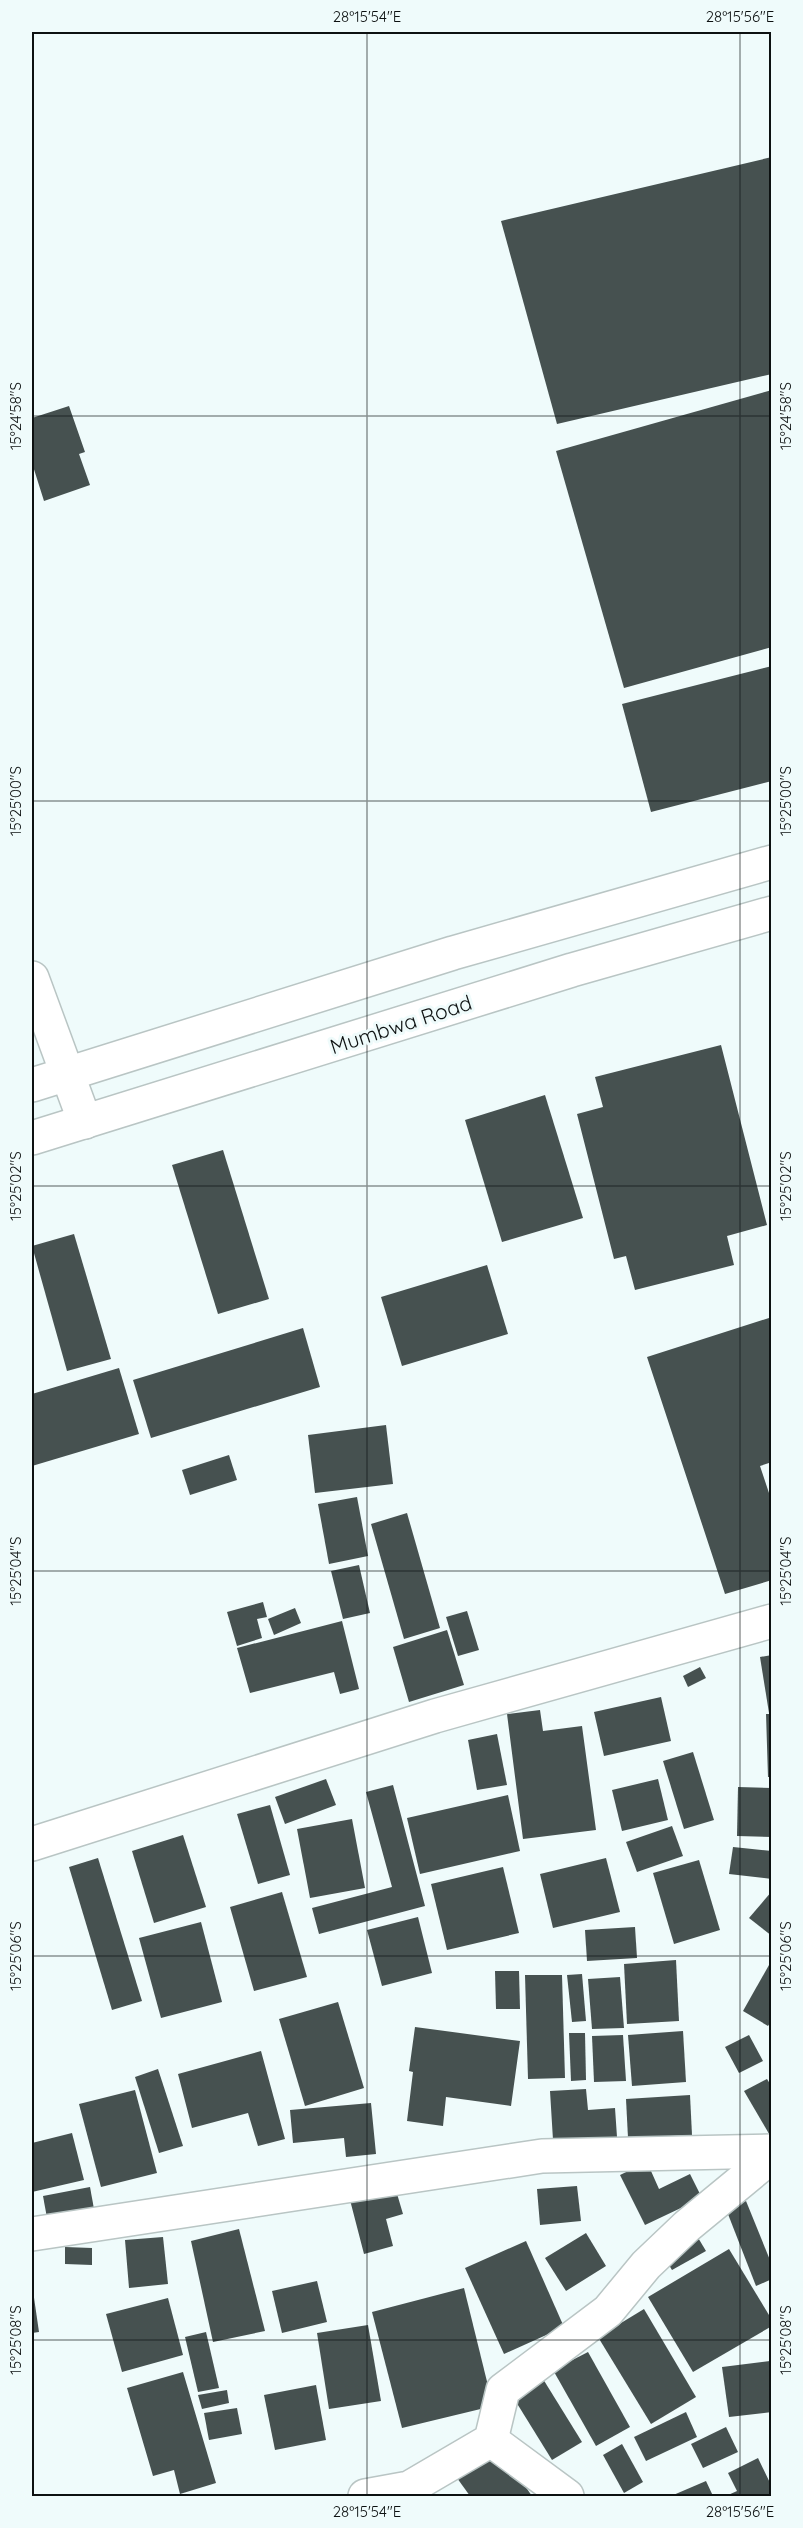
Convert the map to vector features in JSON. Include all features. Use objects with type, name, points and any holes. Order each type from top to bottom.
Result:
[{"type":"street","points":[[32,1085],[453,953],[771,862]]},
{"type":"street","name":"Mumbwa Road","points":[[32,1138],[572,970],[771,913]]},
{"type":"street","points":[[32,978],[65,1074],[85,1122]]},
{"type":"street","points":[[32,1844],[435,1716],[771,1621]]},
{"type":"street","points":[[32,2234],[543,2156],[771,2151]]},
{"type":"street","points":[[365,2496],[413,2492],[491,2439],[503,2390],[608,2311],[646,2265],[670,2242],[771,2156]]},
{"type":"street","points":[[491,2439],[567,2496]]},
{"type":"building","points":[[772,157],[772,374],[557,424],[501,221]]},
{"type":"building","points":[[772,390],[772,647],[624,688],[556,451]]},
{"type":"building","points":[[69,406],[85,452],[79,454],[90,485],[44,501],[32,463],[32,418]]},
{"type":"building","points":[[772,666],[772,781],[651,812],[622,704]]},
{"type":"building","points":[[721,1045],[767,1225],[727,1236],[734,1265],[635,1290],[626,1256],[614,1259],[577,1114],[603,1107],[595,1077]]},
{"type":"building","points":[[545,1095],[583,1218],[502,1242],[465,1120]]},
{"type":"building","points":[[223,1150],[269,1299],[218,1314],[172,1165]]},
{"type":"building","points":[[74,1234],[111,1359],[67,1371],[32,1246]]},
{"type":"building","points":[[487,1265],[508,1334],[402,1366],[381,1297]]},
{"type":"building","points":[[772,1317],[772,1462],[760,1466],[772,1502],[772,1580],[725,1594],[647,1357]]},
{"type":"building","points":[[303,1328],[320,1387],[151,1438],[133,1380]]},
{"type":"building","points":[[119,1368],[139,1434],[32,1466],[32,1394]]},
{"type":"building","points":[[386,1425],[393,1484],[315,1493],[308,1435]]},
{"type":"building","points":[[229,1455],[237,1480],[190,1495],[182,1470]]},
{"type":"building","points":[[357,1497],[368,1556],[329,1564],[318,1504]]},
{"type":"building","points":[[407,1513],[440,1628],[404,1639],[371,1524]]},
{"type":"building","points":[[359,1565],[370,1613],[343,1619],[331,1571]]},
{"type":"building","points":[[263,1602],[267,1617],[257,1619],[262,1638],[237,1646],[227,1612]]},
{"type":"building","points":[[295,1608],[301,1623],[274,1635],[268,1619]]},
{"type":"building","points":[[467,1611],[479,1650],[458,1656],[446,1617]]},
{"type":"building","points":[[342,1621],[359,1689],[340,1694],[334,1672],[250,1693],[237,1648]]},
{"type":"building","points":[[447,1630],[464,1685],[409,1702],[393,1647]]},
{"type":"building","points":[[772,1655],[772,1712],[769,1713],[760,1657]]},
{"type":"building","points":[[700,1667],[706,1678],[688,1687],[683,1676]]},
{"type":"building","points":[[661,1697],[671,1741],[604,1756],[594,1712]]},
{"type":"building","points":[[540,1710],[543,1731],[582,1726],[596,1830],[523,1839],[507,1714]]},
{"type":"building","points":[[766,1714],[772,1714],[772,1777],[768,1777]]},
{"type":"building","points":[[497,1734],[507,1785],[477,1790],[468,1740]]},
{"type":"building","points":[[693,1752],[714,1820],[684,1829],[663,1761]]},
{"type":"building","points":[[326,1779],[336,1805],[285,1824],[275,1797]]},
{"type":"building","points":[[658,1779],[668,1820],[622,1831],[612,1790]]},
{"type":"building","points":[[393,1785],[425,1906],[319,1934],[312,1908],[392,1887],[366,1792]]},
{"type":"building","points":[[738,1787],[772,1788],[772,1837],[737,1836]]},
{"type":"building","points":[[508,1795],[520,1851],[420,1874],[407,1818]]},
{"type":"building","points":[[270,1805],[290,1875],[258,1884],[237,1814]]},
{"type":"building","points":[[352,1819],[365,1888],[310,1898],[297,1829]]},
{"type":"building","points":[[672,1826],[683,1856],[637,1872],[626,1842]]},
{"type":"building","points":[[183,1835],[206,1907],[154,1923],[132,1851]]},
{"type":"building","points":[[733,1847],[772,1851],[772,1879],[729,1874]]},
{"type":"building","points":[[98,1858],[142,2001],[112,2010],[69,1867]]},
{"type":"building","points":[[606,1858],[620,1912],[553,1928],[540,1874]]},
{"type":"building","points":[[699,1860],[720,1930],[674,1944],[653,1873]]},
{"type":"building","points":[[503,1867],[519,1933],[447,1950],[431,1884]]},
{"type":"building","points":[[772,1891],[772,1936],[749,1918]]},
{"type":"building","points":[[282,1892],[307,1977],[254,1991],[230,1907]]},
{"type":"building","points":[[418,1917],[432,1973],[382,1986],[367,1930]]},
{"type":"building","points":[[201,1922],[222,2002],[161,2018],[139,1938]]},
{"type":"building","points":[[635,1927],[637,1958],[587,1961],[585,1930]]},
{"type":"building","points":[[676,1960],[679,2021],[627,2024],[624,1964]]},
{"type":"building","points":[[769,1965],[772,1966],[772,2020],[768,2026],[743,2011]]},
{"type":"building","points":[[495,1971],[519,1971],[520,2009],[496,2009]]},
{"type":"building","points":[[582,1974],[586,2021],[572,2022],[567,1975]]},
{"type":"building","points":[[525,1975],[562,1975],[565,2078],[528,2079]]},
{"type":"building","points":[[620,1977],[624,2028],[592,2029],[588,1979]]},
{"type":"building","points":[[338,2002],[364,2088],[305,2106],[279,2019]]},
{"type":"building","points":[[415,2027],[520,2041],[511,2106],[446,2097],[443,2126],[407,2121],[413,2072],[409,2071]]},
{"type":"building","points":[[683,2031],[686,2082],[632,2086],[628,2035]]},
{"type":"building","points":[[569,2033],[585,2033],[586,2080],[571,2081]]},
{"type":"building","points":[[623,2035],[626,2081],[594,2082],[592,2036]]},
{"type":"building","points":[[749,2035],[763,2061],[739,2073],[725,2047]]},
{"type":"building","points":[[261,2051],[285,2139],[258,2146],[248,2113],[192,2128],[178,2074]]},
{"type":"building","points":[[158,2069],[183,2146],[159,2153],[135,2077]]},
{"type":"building","points":[[767,2079],[772,2087],[772,2139],[744,2091]]},
{"type":"building","points":[[586,2089],[588,2110],[615,2108],[617,2137],[553,2140],[550,2091]]},
{"type":"building","points":[[135,2090],[157,2173],[101,2187],[79,2104]]},
{"type":"building","points":[[690,2095],[692,2135],[628,2138],[626,2099]]},
{"type":"building","points":[[371,2103],[376,2154],[346,2157],[344,2138],[293,2143],[290,2110]]},
{"type":"building","points":[[72,2133],[84,2180],[32,2192],[32,2143]]},
{"type":"building","points":[[647,2162],[659,2189],[690,2174],[702,2198],[645,2225],[620,2175]]},
{"type":"building","points":[[577,2186],[581,2221],[540,2225],[537,2189]]},
{"type":"building","points":[[90,2187],[94,2209],[47,2218],[43,2196]]},
{"type":"building","points":[[395,2187],[403,2214],[386,2219],[393,2246],[364,2254],[350,2200]]},
{"type":"building","points":[[746,2201],[772,2265],[772,2279],[756,2286],[726,2209]]},
{"type":"building","points":[[239,2229],[265,2331],[213,2342],[191,2241]]},
{"type":"building","points":[[586,2233],[606,2266],[566,2291],[545,2258]]},
{"type":"building","points":[[697,2236],[706,2251],[672,2270],[663,2255]]},
{"type":"building","points":[[163,2237],[168,2284],[129,2288],[125,2240]]},
{"type":"building","points":[[526,2241],[564,2327],[504,2354],[465,2268]]},
{"type":"building","points":[[65,2247],[92,2248],[92,2265],[65,2264]]},
{"type":"building","points":[[729,2249],[772,2320],[772,2326],[693,2372],[648,2297]]},
{"type":"building","points":[[317,2281],[327,2322],[282,2333],[272,2291]]},
{"type":"building","points":[[32,2284],[39,2332],[32,2333]]},
{"type":"building","points":[[464,2288],[493,2406],[402,2428],[372,2312]]},
{"type":"building","points":[[168,2298],[183,2355],[122,2372],[106,2314]]},
{"type":"building","points":[[644,2309],[696,2397],[651,2424],[598,2337]]},
{"type":"building","points":[[368,2325],[381,2401],[329,2409],[317,2333]]},
{"type":"building","points":[[206,2332],[219,2388],[198,2392],[185,2337]]},
{"type":"building","points":[[588,2352],[630,2427],[596,2446],[553,2370]]},
{"type":"building","points":[[770,2361],[772,2412],[729,2417],[722,2367]]},
{"type":"building","points":[[183,2372],[216,2483],[180,2494],[174,2470],[153,2476],[127,2388]]},
{"type":"building","points":[[543,2379],[582,2442],[552,2460],[513,2397]]},
{"type":"building","points":[[316,2385],[326,2440],[275,2450],[264,2395]]},
{"type":"building","points":[[227,2390],[229,2403],[202,2409],[198,2395]]},
{"type":"building","points":[[237,2408],[242,2434],[209,2440],[204,2413]]},
{"type":"building","points":[[686,2412],[697,2437],[646,2461],[634,2437]]},
{"type":"building","points":[[726,2427],[738,2452],[703,2468],[691,2444]]},
{"type":"building","points":[[622,2444],[643,2482],[624,2493],[603,2455]]},
{"type":"building","points":[[499,2449],[532,2496],[470,2496],[457,2478]]},
{"type":"building","points":[[758,2458],[772,2487],[772,2496],[726,2496],[737,2491],[728,2473]]},
{"type":"building","points":[[706,2481],[713,2496],[671,2496]]}]
